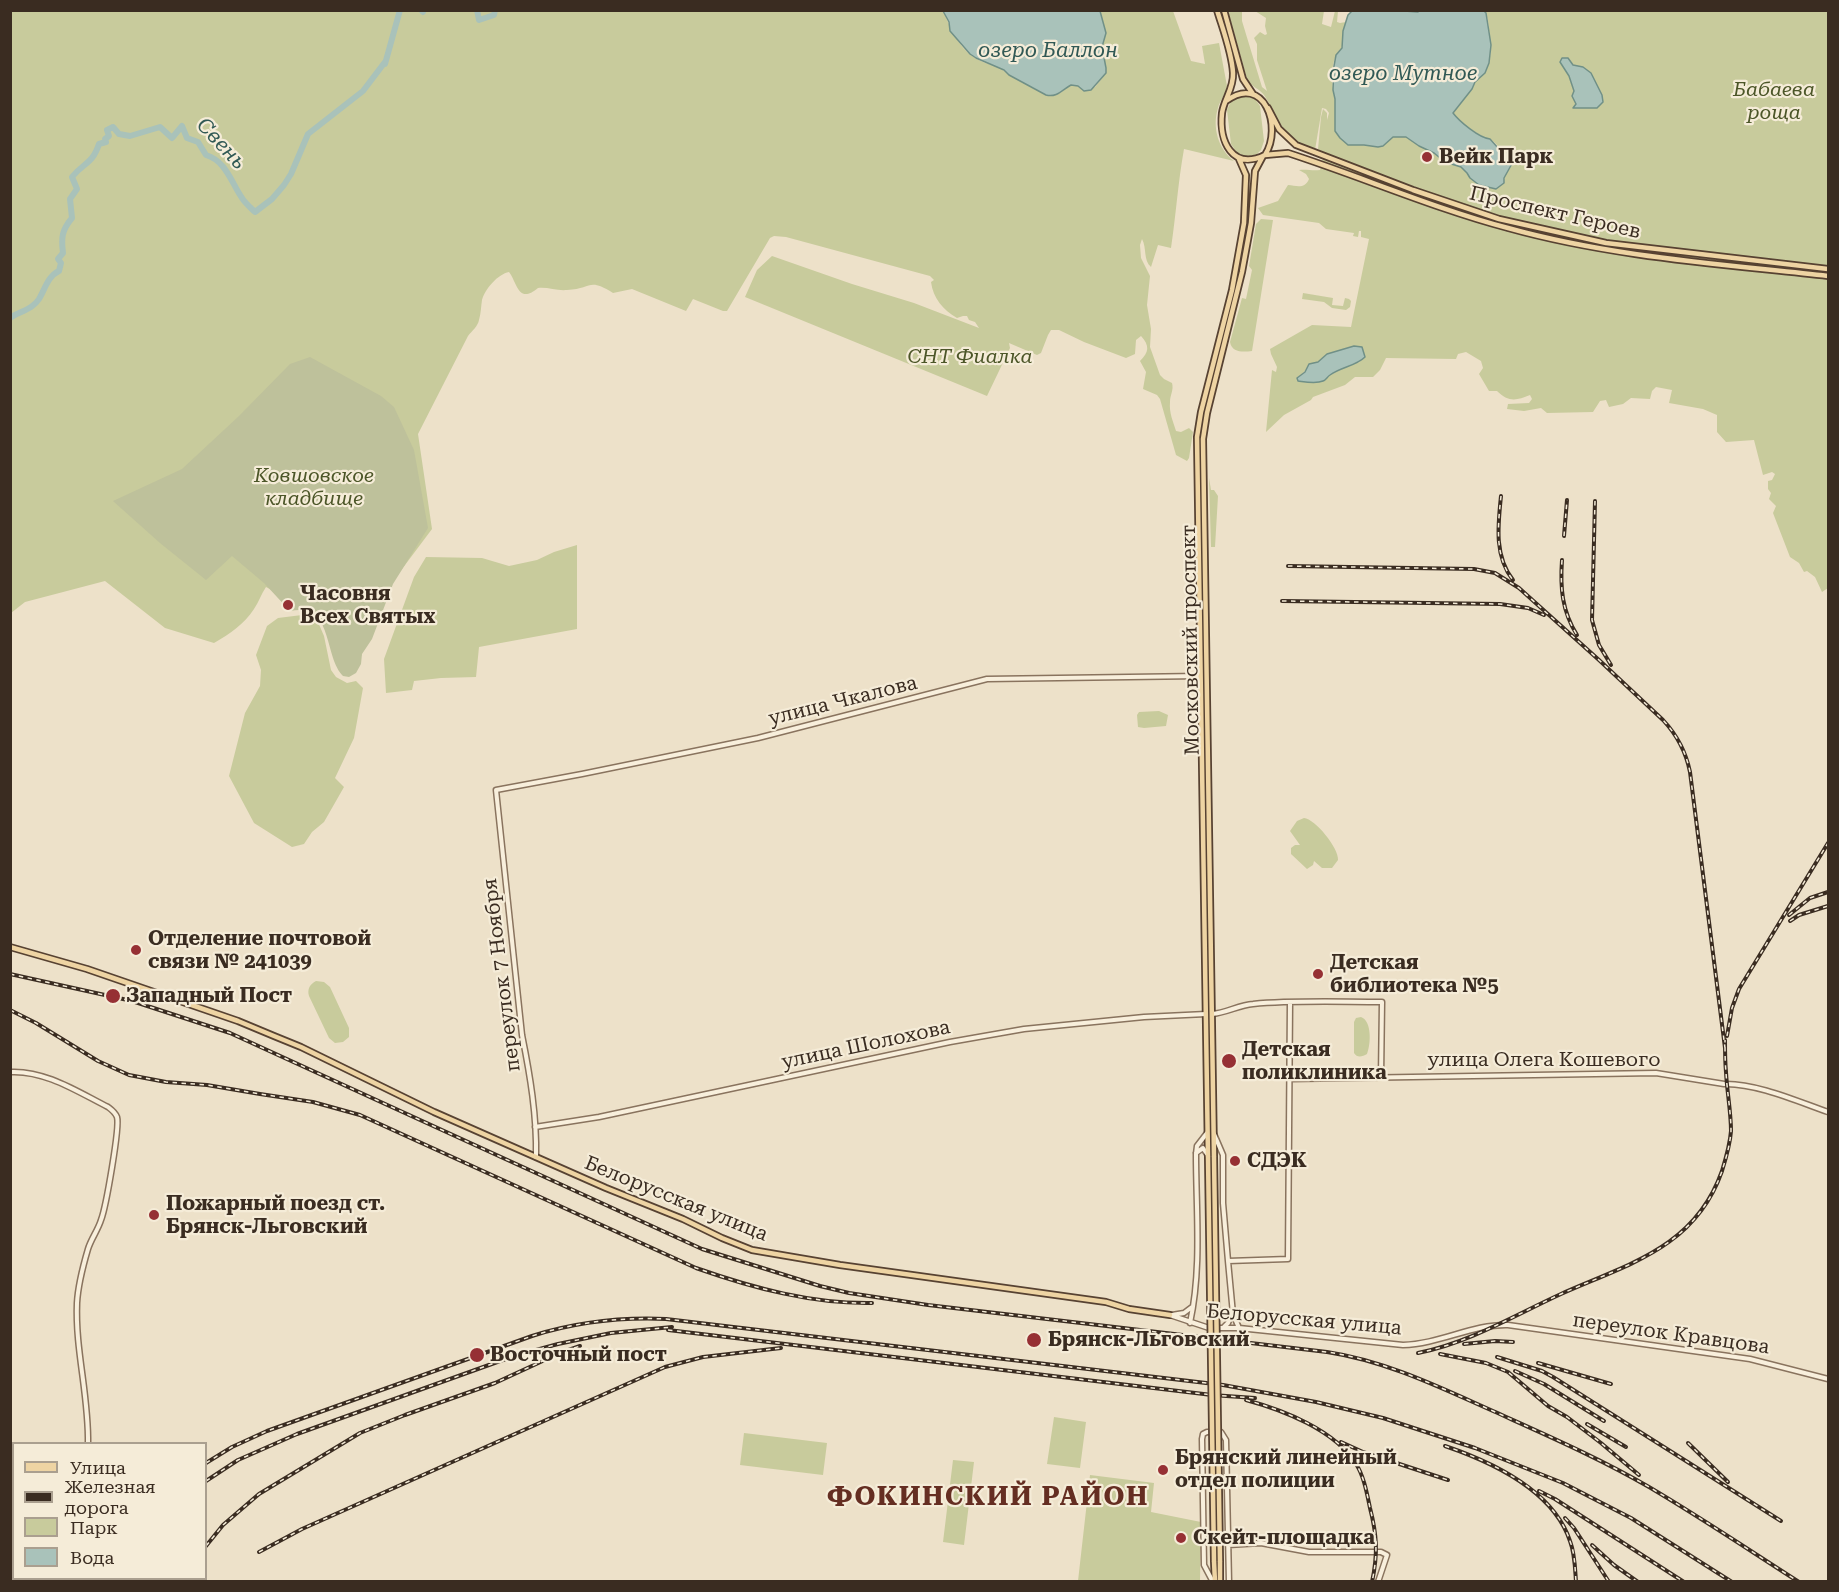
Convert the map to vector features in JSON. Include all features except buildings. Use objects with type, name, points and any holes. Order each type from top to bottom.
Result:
[{"type":"main road","points":[[1217,10],[1233,72],[1232,84],[1222,114],[1222,129],[1226,146],[1239,159],[1264,156],[1271,144],[1272,135],[1268,108],[1253,94],[1243,79],[1224,10]]},
{"type":"main road","points":[[1226,101],[1233,95],[1253,94]]},
{"type":"main road","name":"Проспект Героев","points":[[1268,108],[1279,129],[1296,145],[1392,183],[1499,219],[1617,244],[1828,269]]},
{"type":"main road","name":"Проспект Героев","points":[[1264,156],[1287,153],[1442,208],[1508,228],[1566,242],[1668,258],[1828,276]]},
{"type":"main road","name":"Московский проспект","points":[[1211,1155],[1207,1133],[1197,437],[1201,412],[1238,291],[1251,223],[1255,171],[1264,156]]},
{"type":"main road","name":"Московский проспект","points":[[1214,1581],[1216,1562],[1211,1155],[1213,1130],[1212,1014],[1203,439],[1244,223],[1246,175],[1239,159]]},
{"type":"main road","points":[[1202,733],[1208,733]]},
{"type":"main road","name":"Белорусская улица","points":[[10,946],[87,969],[238,1021],[283,1039],[434,1112],[752,1250],[840,1265],[1106,1302],[1170,1315]]},
{"type":"main road","points":[[1206,1014],[1212,1014]]},
{"type":"main road","name":"Московский проспект","points":[[1216,1562],[1220,1581]]},
{"type":"street","name":"улица Чкалова","points":[[496,790],[747,740],[987,679],[1200,676]]},
{"type":"street","name":"переулок 7 Ноября","points":[[496,790],[522,1035],[536,1127],[536,1157]]},
{"type":"street","points":[[1228,1261],[1288,1259],[1290,1002]]},
{"type":"street","points":[[1212,1014],[1249,1004],[1382,1002],[1382,1077]]},
{"type":"street","name":"улица Шолохова","points":[[536,1127],[599,1117],[950,1042],[1024,1029],[1144,1017],[1206,1014]]},
{"type":"street","points":[[10,1072],[33,1073],[52,1079],[108,1107],[117,1118],[117,1136],[105,1207],[101,1222],[88,1248],[77,1297],[77,1323],[87,1408],[88,1442]]},
{"type":"street","name":"улица Олега Кошевого","points":[[1290,1079],[1668,1074],[1736,1084],[1787,1097],[1828,1112]]},
{"type":"street","name":"Московский проспект","points":[[1213,1130],[1223,1155],[1223,1203],[1228,1261],[1233,1310],[1239,1328]]},
{"type":"street","name":"Московский проспект","points":[[1190,1323],[1197,1268],[1196,1154],[1197,1146],[1207,1133]]},
{"type":"street","points":[[1196,1154],[1203,1148],[1211,1155],[1218,1150],[1223,1155]]},
{"type":"street","points":[[1170,1315],[1191,1310],[1194,1304]]},
{"type":"street","points":[[1222,1328],[1228,1323],[1233,1310]]},
{"type":"street","name":"Белорусская улица","points":[[1170,1315],[1209,1328],[1239,1328],[1403,1345],[1431,1342],[1486,1326],[1508,1325]]},
{"type":"street","name":"переулок Кравцова","points":[[1508,1325],[1749,1359],[1828,1379]]},
{"type":"street","points":[[1214,1581],[1204,1565],[1202,1439],[1203,1434],[1207,1432],[1221,1432],[1226,1440],[1229,1579],[1220,1575]]},
{"type":"street","points":[[1228,1545],[1261,1543],[1309,1552],[1381,1552],[1387,1555],[1378,1581]]},
{"type":"street","points":[[1205,1569],[1210,1569],[1216,1562]]},
{"type":"green space","name":"СНТ Фиалка","points":[[11,11],[943,11],[956,37],[969,54],[1051,96],[1071,85],[1078,86],[1084,91],[1095,87],[1106,73],[1102,47],[1106,33],[1100,11],[1173,11],[1191,61],[1205,64],[1202,46],[1219,43],[1227,86],[1216,115],[1216,130],[1220,144],[1234,161],[1184,149],[1171,248],[1158,245],[1151,267],[1147,261],[1142,239],[1140,245],[1141,258],[1150,276],[1147,305],[1151,329],[1150,347],[1160,375],[1172,383],[1170,410],[1176,431],[1181,432],[1189,428],[1193,432],[1189,458],[1187,461],[1176,455],[1160,399],[1157,395],[1143,389],[1146,372],[1140,361],[1147,349],[1141,336],[1136,340],[1135,354],[1126,358],[1059,330],[1051,330],[1041,353],[1037,355],[1009,343],[1010,348],[987,396],[745,297],[757,270],[772,256],[914,303],[979,328],[967,316],[957,318],[943,307],[936,298],[931,282],[934,280],[930,276],[786,237],[774,236],[770,238],[727,311],[693,299],[686,311],[632,289],[613,293],[594,285],[567,290],[538,288],[526,294],[519,290],[509,272],[492,283],[482,300],[477,324],[468,336],[418,434],[432,529],[384,593],[356,670],[330,640],[322,620],[314,613],[266,587],[246,619],[214,643],[165,628],[105,581],[25,602],[11,613]]},
{"type":"green space","name":"Бабаева роща","points":[[1228,11],[1242,11],[1242,21],[1262,87],[1267,91],[1257,60],[1257,44],[1254,38],[1260,32],[1267,34],[1266,18],[1255,11],[1324,11],[1322,24],[1331,27],[1335,11],[1338,11],[1337,22],[1346,22],[1343,43],[1333,64],[1334,94],[1364,145],[1378,147],[1383,146],[1393,137],[1406,137],[1445,162],[1461,167],[1479,185],[1495,189],[1504,183],[1505,175],[1514,162],[1490,139],[1459,122],[1453,113],[1475,82],[1485,73],[1489,63],[1491,50],[1488,21],[1483,11],[1828,11],[1828,588],[1822,592],[1815,577],[1807,571],[1804,572],[1799,563],[1790,557],[1773,513],[1776,506],[1769,499],[1771,493],[1768,489],[1768,481],[1772,480],[1775,474],[1772,472],[1763,475],[1754,440],[1726,442],[1717,432],[1717,415],[1703,409],[1669,403],[1672,390],[1656,387],[1650,399],[1631,398],[1623,404],[1609,407],[1606,400],[1600,401],[1593,412],[1547,413],[1541,408],[1524,411],[1507,409],[1508,404],[1529,403],[1532,399],[1530,395],[1512,399],[1497,391],[1489,391],[1479,374],[1483,368],[1481,361],[1466,352],[1458,354],[1456,359],[1386,358],[1380,370],[1373,377],[1355,377],[1345,385],[1313,397],[1284,415],[1266,432],[1272,370],[1276,372],[1277,367],[1270,349],[1312,325],[1351,327],[1369,239],[1361,237],[1361,231],[1358,237],[1353,236],[1354,233],[1326,229],[1319,223],[1263,215],[1258,208],[1278,201],[1288,185],[1300,186],[1307,182],[1309,179],[1306,174],[1299,170],[1320,170],[1323,158],[1322,151],[1318,149],[1321,117],[1323,109],[1327,113],[1327,120],[1329,113],[1322,108],[1315,150],[1306,147],[1287,132],[1264,95],[1247,79]],"holes":[[[1354,346],[1360,362],[1330,374],[1324,381],[1299,381],[1297,378],[1309,364],[1318,362],[1327,354]]]},
{"type":"green space","points":[[1242,94],[1253,96],[1260,106],[1264,141],[1257,154],[1247,157],[1237,153],[1231,144],[1227,110],[1232,99]]},
{"type":"green space","points":[[1261,219],[1273,220],[1252,351],[1238,351],[1231,346],[1230,342],[1242,298],[1246,299],[1252,270],[1249,266],[1256,224]]},
{"type":"green space","points":[[1303,293],[1333,298],[1332,305],[1343,306],[1345,298],[1349,299],[1350,307],[1346,310],[1332,308],[1324,302],[1302,299]]},
{"type":"green space","name":"Ковшовское кладбище","points":[[310,357],[381,396],[394,407],[414,450],[428,528],[393,584],[372,639],[362,654],[361,664],[356,673],[349,677],[343,676],[337,667],[321,622],[314,614],[304,610],[290,611],[264,583],[232,556],[206,580],[113,501],[182,469],[290,364]]},
{"type":"green space","points":[[1209,478],[1211,490],[1214,490],[1218,496],[1215,547],[1211,547]]},
{"type":"green space","points":[[577,545],[577,629],[479,647],[476,677],[414,681],[412,690],[386,693],[384,659],[414,577],[426,557],[482,558],[509,566],[537,560]]},
{"type":"green space","points":[[302,615],[318,622],[324,636],[331,670],[336,677],[347,683],[356,681],[363,688],[354,738],[335,778],[344,787],[324,822],[312,832],[304,844],[292,847],[254,823],[229,776],[245,713],[260,686],[261,670],[256,655],[267,626],[278,618]]},
{"type":"green space","points":[[1159,711],[1168,715],[1166,726],[1138,727],[1139,712]]},
{"type":"green space","points":[[1304,818],[1320,829],[1335,849],[1338,860],[1332,868],[1322,868],[1314,861],[1313,865],[1307,869],[1291,854],[1291,848],[1300,845],[1290,831],[1297,821]]},
{"type":"green space","points":[[316,981],[324,982],[330,987],[349,1028],[349,1037],[343,1042],[335,1043],[329,1038],[309,996],[308,991]]},
{"type":"green space","points":[[1361,1017],[1367,1023],[1370,1039],[1367,1054],[1357,1056],[1354,1053],[1354,1022],[1356,1018]]},
{"type":"green space","points":[[1054,1417],[1086,1422],[1080,1468],[1047,1464]]},
{"type":"green space","points":[[744,1433],[827,1443],[823,1475],[740,1465]]},
{"type":"green space","points":[[953,1460],[974,1462],[964,1545],[943,1542]]},
{"type":"green space","points":[[1090,1475],[1154,1483],[1151,1512],[1201,1522],[1200,1581],[1078,1581]]},
{"type":"water","name":"озеро Мутное","points":[[1421,10],[1483,10],[1486,13],[1491,45],[1489,63],[1485,73],[1475,82],[1453,113],[1470,129],[1490,139],[1514,160],[1504,178],[1504,183],[1496,189],[1479,185],[1461,167],[1445,162],[1406,137],[1393,137],[1383,146],[1378,147],[1348,145],[1335,131],[1334,66],[1336,55],[1342,48],[1343,31],[1348,15],[1352,11],[1418,12]]},
{"type":"water","name":"озеро Баллон","points":[[943,11],[1100,11],[1106,33],[1102,47],[1106,73],[1091,90],[1084,91],[1078,86],[1071,85],[1057,94],[1046,95],[1004,70],[970,54],[950,31],[949,22]]},
{"type":"water","points":[[1562,58],[1568,58],[1573,65],[1583,67],[1591,73],[1602,95],[1603,102],[1597,108],[1573,108],[1576,104],[1572,96],[1574,91],[1569,76],[1560,62]]},
{"type":"water","points":[[1354,346],[1362,347],[1365,357],[1353,365],[1334,372],[1323,381],[1314,383],[1298,381],[1297,378],[1305,372],[1309,364],[1318,362],[1327,354]]},
{"type":"waterway","name":"Свень","points":[[10,318],[36,303],[49,279],[59,271],[61,263],[58,259],[63,253],[63,234],[72,218],[70,199],[77,189],[72,177],[91,160],[99,144],[106,142],[105,139],[109,136],[107,130],[113,127],[119,134],[130,136],[160,127],[172,138],[182,126],[187,138],[198,142],[206,155],[219,162],[243,200],[255,212],[272,199],[284,185],[308,134],[363,91],[385,62],[385,64],[400,10]]},
{"type":"waterway","points":[[421,10],[423,12],[423,10]]},
{"type":"waterway","points":[[477,10],[479,20],[494,15],[495,10]]},
{"type":"railway","points":[[1501,496],[1498,529],[1500,551],[1513,580]]},
{"type":"railway","points":[[1564,536],[1567,500]]},
{"type":"railway","points":[[1595,501],[1592,620],[1599,645],[1611,665]]},
{"type":"railway","points":[[1562,560],[1563,599],[1568,617],[1577,635]]},
{"type":"railway","points":[[1288,566],[1474,569],[1495,573],[1519,588],[1663,720],[1680,744],[1690,772],[1725,1048]]},
{"type":"railway","points":[[1282,601],[1500,604],[1528,608],[1544,615]]},
{"type":"railway","points":[[1727,1036],[1732,1008],[1739,989],[1828,843]]},
{"type":"railway","points":[[1789,915],[1810,898],[1828,892]]},
{"type":"railway","points":[[1790,921],[1799,915],[1828,906]]},
{"type":"railway","points":[[10,974],[132,1001],[230,1033],[702,1249],[820,1286],[849,1293],[928,1305],[1327,1352],[1391,1368],[1453,1393],[1611,1466],[1687,1510],[1799,1582]]},
{"type":"railway","points":[[10,1010],[98,1061],[129,1075],[313,1102],[360,1115],[696,1268],[739,1282],[805,1298],[872,1303]]},
{"type":"railway","points":[[1418,1353],[1455,1343],[1491,1328],[1634,1262],[1677,1236],[1695,1218],[1710,1197],[1722,1171],[1730,1141],[1731,1124],[1725,1040]]},
{"type":"railway","points":[[207,1462],[232,1447],[267,1431],[532,1336],[598,1321],[666,1319],[1223,1385],[1316,1402],[1383,1418],[1475,1448],[1563,1483],[1631,1518],[1732,1582]]},
{"type":"railway","points":[[207,1480],[238,1460],[297,1434],[514,1356],[611,1333],[672,1327]]},
{"type":"railway","points":[[668,1330],[1212,1395],[1255,1398]]},
{"type":"railway","points":[[1464,1344],[1513,1342]]},
{"type":"railway","points":[[207,1545],[223,1525],[259,1494],[360,1433],[495,1383],[580,1346]]},
{"type":"railway","points":[[259,1552],[302,1529],[665,1367],[703,1357],[781,1348]]},
{"type":"railway","points":[[1440,1354],[1486,1363],[1508,1372],[1548,1406],[1567,1417],[1639,1475]]},
{"type":"railway","points":[[1497,1357],[1542,1371],[1553,1377],[1781,1521]]},
{"type":"railway","points":[[1538,1363],[1611,1384]]},
{"type":"railway","points":[[1515,1371],[1544,1384],[1604,1421]]},
{"type":"railway","points":[[1246,1400],[1276,1409],[1322,1431],[1347,1452],[1356,1464],[1365,1485],[1374,1527],[1376,1553],[1372,1582]]},
{"type":"railway","points":[[1587,1424],[1626,1447]]},
{"type":"railway","points":[[1341,1442],[1363,1452],[1448,1480]]},
{"type":"railway","points":[[1688,1443],[1728,1482]]},
{"type":"railway","points":[[1445,1446],[1482,1460],[1519,1480],[1550,1507],[1562,1523],[1570,1541],[1576,1582]]},
{"type":"railway","points":[[1539,1491],[1684,1582]]},
{"type":"railway","points":[[1565,1518],[1609,1582]]},
{"type":"railway","points":[[1592,1545],[1638,1582]]},
{"type":"place","name":"Вейк Парк","points":[[1427,157]]},
{"type":"place","name":"Часовня Всех Святых","points":[[288,605]]},
{"type":"place","name":"Отделение почтовой связи № 241039","points":[[136,950]]},
{"type":"place","name":"Детская библиотека №5","points":[[1318,974]]},
{"type":"place","name":"Западный Пост","points":[[113,996]]},
{"type":"place","name":"Детская поликлиника","points":[[1229,1061]]},
{"type":"place","name":"СДЭК","points":[[1235,1161]]},
{"type":"place","name":"Пожарный поезд ст. Брянск-Льговский","points":[[154,1215]]},
{"type":"place","name":"Брянск-Льговский","points":[[1034,1340]]},
{"type":"place","name":"Восточный пост","points":[[477,1355]]},
{"type":"place","name":"Брянский линейный отдел полиции","points":[[1163,1470]]},
{"type":"place","name":"Скейт-площадка","points":[[1181,1538]]},
{"type":"district","name":"ФОКИНСКИЙ РАЙОН","points":[[988,1497]]}]
